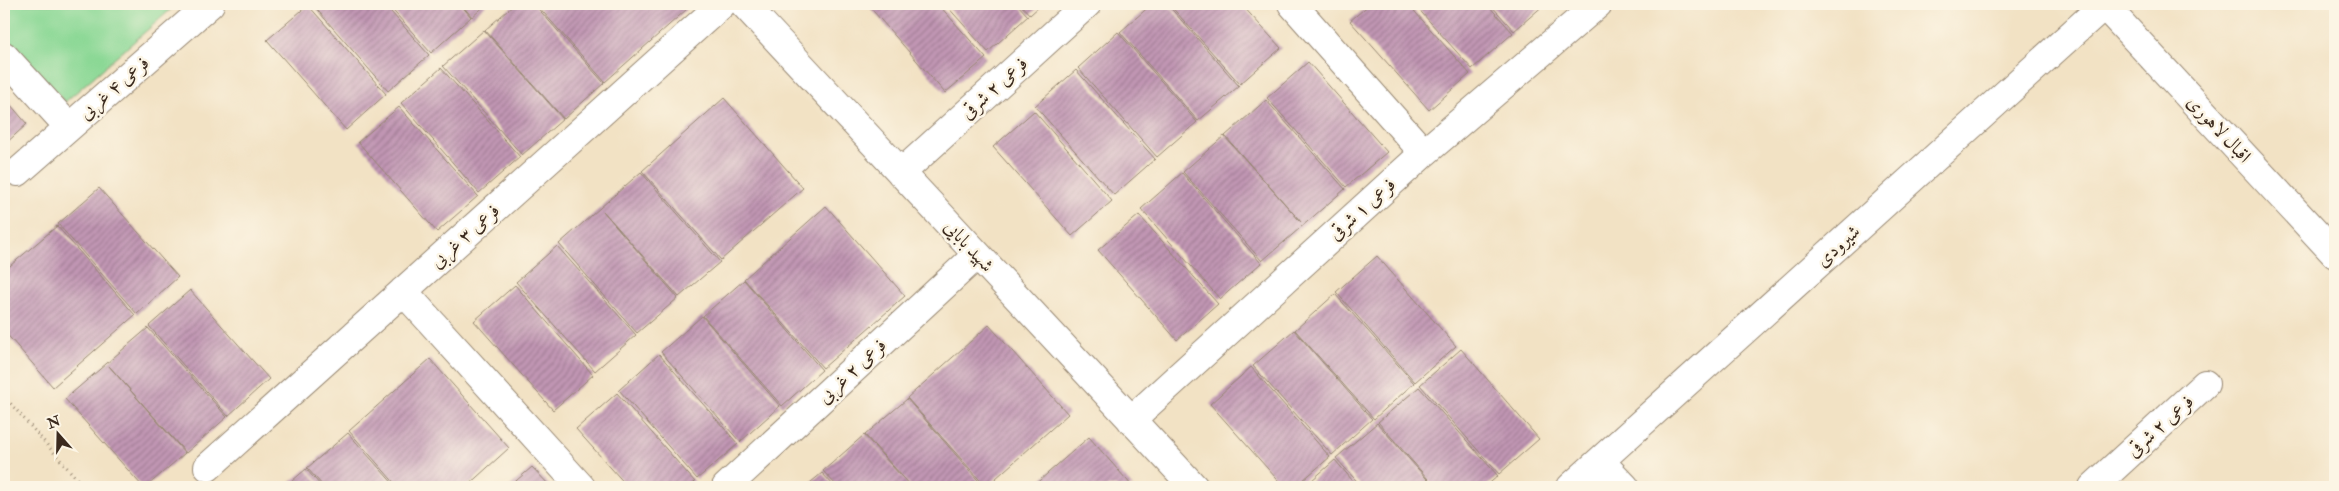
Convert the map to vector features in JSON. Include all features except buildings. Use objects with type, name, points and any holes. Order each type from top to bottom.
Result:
[{"type":"street","name":"فرعی ۴ غربی","points":[[18,172],[210,4]]},
{"type":"street","name":"فرعی ۳ غربی","points":[[208,467],[722,4]]},
{"type":"street","name":"شهید بابایی","points":[[744,4],[1194,487]]},
{"type":"street","name":"فرعی ۲ شرقی","points":[[901,173],[1087,4]]},
{"type":"street","points":[[1292,4],[1424,153]]},
{"type":"street","name":"فرعی ۱ شرقی","points":[[1131,420],[1424,153],[1598,4]]},
{"type":"street","name":"اقبال لاهوری","points":[[2103,4],[2335,254]]},
{"type":"street","name":"شیرودی","points":[[1571,487],[2103,4]]},
{"type":"street","points":[[4,56],[69,127]]},
{"type":"street","name":"فرعی ۲ غربی","points":[[726,487],[978,255]]},
{"type":"street","points":[[403,291],[581,487]]},
{"type":"street","name":"فرعی ۲ شرقی","points":[[2093,487],[2205,384]]},
{"type":"street","points":[[1600,461],[1625,487]]},
{"type":"path","points":[[4,396],[84,487]]},
{"type":"green space","points":[[4,4],[177,4],[65,102],[4,34]]}]
